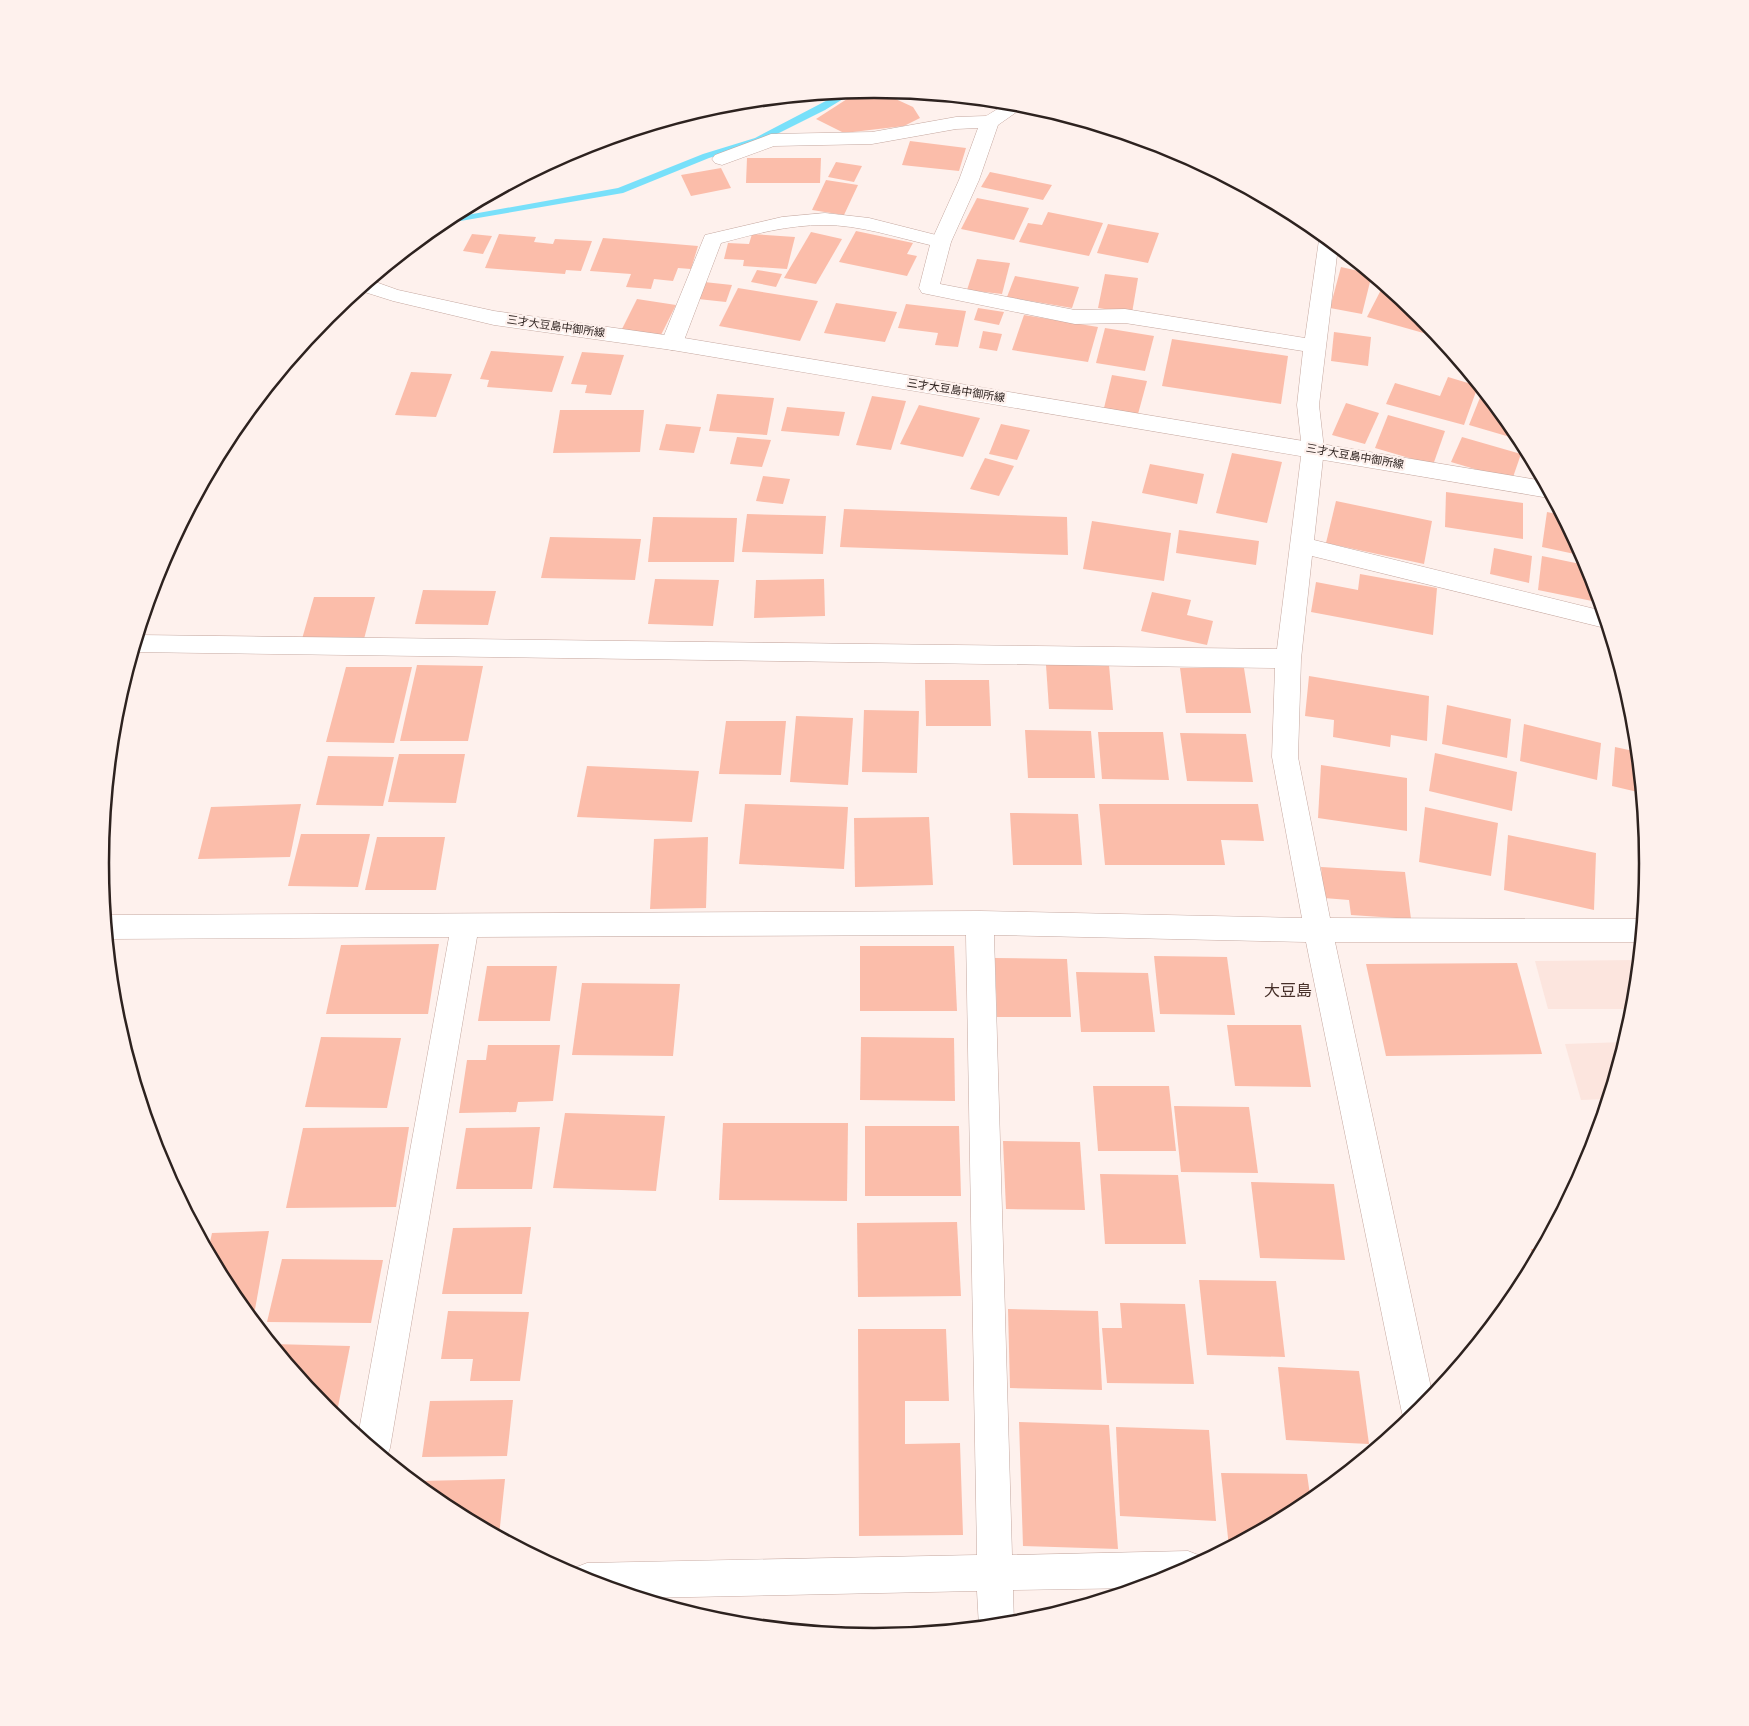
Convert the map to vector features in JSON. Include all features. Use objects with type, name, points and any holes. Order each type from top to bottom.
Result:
[{"type":"street","points":[[722,159],[771,140],[872,138],[956,123],[990,122],[1009,110]]},
{"type":"street","points":[[990,122],[970,180],[941,242],[929,288],[1076,317],[1125,316],[1314,346]]},
{"type":"street","points":[[672,343],[712,239],[783,222],[824,219],[852,222],[941,242]]},
{"type":"street","points":[[1328,247],[1308,405],[1313,449],[1288,659],[1285,757],[1318,930],[1417,1403]]},
{"type":"street","name":"三才大豆島中御所線","points":[[370,287],[494,318],[672,343],[1542,489]]},
{"type":"street","points":[[1302,545],[1600,619]]},
{"type":"street","points":[[142,644],[1288,659]]},
{"type":"street","points":[[980,923],[996,1619]]},
{"type":"street","points":[[112,927],[980,923],[1318,930],[1636,930]]},
{"type":"street","points":[[374,1442],[465,925]]},
{"type":"street","points":[[609,1581],[1168,1569]]},
{"type":"shaded area","points":[[1633,960],[1625,1009],[1548,1009],[1535,961]]},
{"type":"shaded area","points":[[1618,1042],[1602,1099],[1581,1100],[1565,1044]]},
{"type":"building","points":[[874,98],[894,98],[913,107],[920,118],[904,126],[844,133],[816,119],[848,99]]},
{"type":"building","points":[[910,141],[966,148],[959,171],[902,165]]},
{"type":"building","points":[[747,158],[821,158],[820,183],[746,183]]},
{"type":"building","points":[[836,162],[862,166],[854,182],[828,177]]},
{"type":"building","points":[[721,168],[731,188],[691,196],[681,175]]},
{"type":"building","points":[[990,172],[1052,185],[1043,200],[981,187]]},
{"type":"building","points":[[826,180],[858,185],[844,215],[812,210]]},
{"type":"building","points":[[977,198],[1029,208],[1014,240],[961,229]]},
{"type":"building","points":[[1048,212],[1103,223],[1089,256],[1019,242],[1028,223],[1042,225]]},
{"type":"building","points":[[1108,224],[1159,233],[1148,263],[1097,253]]},
{"type":"building","points":[[856,231],[913,243],[907,254],[917,256],[907,276],[839,262]]},
{"type":"building","points":[[811,232],[842,239],[816,284],[784,278]]},
{"type":"building","points":[[472,234],[492,236],[483,254],[463,251]]},
{"type":"building","points":[[499,234],[536,237],[534,242],[553,244],[555,239],[592,241],[581,271],[566,270],[565,274],[485,268]]},
{"type":"building","points":[[752,234],[795,237],[787,269],[743,266],[744,260],[724,259],[728,243],[749,244]]},
{"type":"building","points":[[603,238],[698,246],[691,269],[678,268],[673,281],[654,279],[651,289],[626,287],[631,274],[590,271]]},
{"type":"building","points":[[977,259],[1010,263],[1002,294],[967,290]]},
{"type":"building","points":[[1341,267],[1360,271],[1370,280],[1362,314],[1330,308]]},
{"type":"building","points":[[757,270],[782,274],[776,287],[751,282]]},
{"type":"building","points":[[1105,274],[1138,278],[1132,313],[1098,308]]},
{"type":"building","points":[[1015,276],[1079,287],[1072,308],[1007,297]]},
{"type":"building","points":[[704,282],[732,285],[726,302],[698,299]]},
{"type":"building","points":[[738,288],[818,301],[800,341],[719,326]]},
{"type":"building","points":[[1381,289],[1427,334],[1367,317]]},
{"type":"building","points":[[637,299],[676,305],[661,335],[622,329]]},
{"type":"building","points":[[836,303],[897,312],[885,342],[824,333]]},
{"type":"building","points":[[906,304],[966,311],[958,347],[935,345],[938,333],[898,328]]},
{"type":"building","points":[[978,308],[1004,312],[999,325],[974,320]]},
{"type":"building","points":[[1024,315],[1098,327],[1088,362],[1012,350]]},
{"type":"building","points":[[1105,328],[1154,336],[1145,371],[1096,363]]},
{"type":"building","points":[[983,331],[1002,334],[997,351],[979,348]]},
{"type":"building","points":[[1334,332],[1371,337],[1368,366],[1331,361]]},
{"type":"building","points":[[1172,339],[1288,356],[1281,404],[1162,386]]},
{"type":"building","points":[[491,351],[564,356],[552,392],[487,387],[489,380],[480,379]]},
{"type":"building","points":[[582,352],[624,355],[611,395],[585,393],[587,385],[571,384]]},
{"type":"building","points":[[411,372],[452,374],[436,417],[395,415]]},
{"type":"building","points":[[1112,375],[1147,381],[1138,414],[1104,408]]},
{"type":"building","points":[[1448,377],[1471,384],[1476,390],[1464,425],[1386,404],[1395,383],[1440,396]]},
{"type":"building","points":[[717,394],[774,398],[767,435],[709,431]]},
{"type":"building","points":[[872,396],[906,401],[891,450],[856,445]]},
{"type":"building","points":[[1481,396],[1510,437],[1510,437],[1469,425]]},
{"type":"building","points":[[1346,403],[1379,413],[1365,444],[1332,435]]},
{"type":"building","points":[[919,405],[980,418],[963,457],[900,444]]},
{"type":"building","points":[[787,407],[845,412],[839,436],[781,431]]},
{"type":"building","points":[[560,410],[644,410],[640,452],[553,453]]},
{"type":"building","points":[[1388,415],[1445,431],[1433,465],[1375,448]]},
{"type":"building","points":[[666,424],[701,427],[694,453],[659,450]]},
{"type":"building","points":[[1001,424],[1030,430],[1017,460],[989,454]]},
{"type":"building","points":[[737,437],[771,440],[762,467],[730,464]]},
{"type":"building","points":[[1462,437],[1521,454],[1512,480],[1451,462]]},
{"type":"building","points":[[1232,453],[1282,462],[1267,523],[1216,513]]},
{"type":"building","points":[[985,458],[1014,466],[999,496],[970,489]]},
{"type":"building","points":[[1150,464],[1204,474],[1197,504],[1142,493]]},
{"type":"building","points":[[763,476],[790,479],[783,504],[756,501]]},
{"type":"building","points":[[1446,492],[1523,503],[1523,539],[1445,527]]},
{"type":"building","points":[[1336,501],[1432,521],[1424,564],[1326,543]]},
{"type":"building","points":[[844,509],[1067,517],[1068,555],[840,547]]},
{"type":"building","points":[[1547,512],[1555,514],[1575,554],[1542,547]]},
{"type":"building","points":[[747,514],[826,516],[823,554],[742,552]]},
{"type":"building","points":[[653,517],[737,518],[734,562],[648,562]]},
{"type":"building","points":[[1092,521],[1171,533],[1164,581],[1083,569]]},
{"type":"building","points":[[1179,530],[1259,541],[1256,565],[1176,553]]},
{"type":"building","points":[[550,537],[641,539],[635,580],[541,578]]},
{"type":"building","points":[[1494,548],[1532,556],[1529,583],[1490,574]]},
{"type":"building","points":[[1542,556],[1579,564],[1593,601],[1538,590]]},
{"type":"building","points":[[1360,574],[1437,588],[1433,635],[1311,612],[1316,582],[1358,590]]},
{"type":"building","points":[[655,579],[719,580],[713,626],[648,624]]},
{"type":"building","points":[[824,579],[825,616],[754,618],[756,580]]},
{"type":"building","points":[[423,590],[496,591],[488,625],[415,624]]},
{"type":"building","points":[[1152,592],[1191,600],[1187,615],[1213,621],[1207,645],[1141,631]]},
{"type":"building","points":[[314,597],[375,597],[364,639],[302,639]]},
{"type":"building","points":[[417,665],[483,666],[468,741],[400,741]]},
{"type":"building","points":[[1046,665],[1109,665],[1113,710],[1049,709]]},
{"type":"building","points":[[346,667],[412,667],[394,743],[326,742]]},
{"type":"building","points":[[1180,668],[1244,668],[1251,713],[1186,713]]},
{"type":"building","points":[[1309,676],[1429,696],[1427,741],[1391,735],[1390,747],[1333,737],[1334,720],[1305,716]]},
{"type":"building","points":[[925,680],[989,680],[991,726],[926,726]]},
{"type":"building","points":[[1447,705],[1511,719],[1507,758],[1442,744]]},
{"type":"building","points":[[864,710],[919,711],[917,773],[862,772]]},
{"type":"building","points":[[796,716],[853,718],[848,785],[790,782]]},
{"type":"building","points":[[726,721],[786,721],[781,775],[719,774]]},
{"type":"building","points":[[1524,724],[1601,743],[1597,780],[1520,761]]},
{"type":"building","points":[[1025,730],[1091,731],[1095,778],[1028,778]]},
{"type":"building","points":[[1098,732],[1163,732],[1169,780],[1102,779]]},
{"type":"building","points":[[1180,733],[1246,734],[1253,782],[1187,781]]},
{"type":"building","points":[[1615,747],[1631,750],[1636,792],[1612,786]]},
{"type":"building","points":[[1435,753],[1517,772],[1512,811],[1429,791]]},
{"type":"building","points":[[399,754],[465,754],[456,803],[388,802]]},
{"type":"building","points":[[328,756],[394,757],[383,806],[316,805]]},
{"type":"building","points":[[1321,765],[1407,778],[1407,831],[1318,818]]},
{"type":"building","points":[[587,766],[699,771],[692,822],[577,817]]},
{"type":"building","points":[[301,804],[290,857],[198,859],[211,807]]},
{"type":"building","points":[[745,804],[848,807],[844,869],[739,864]]},
{"type":"building","points":[[1099,804],[1258,804],[1264,841],[1221,840],[1225,865],[1105,865]]},
{"type":"building","points":[[1425,807],[1498,823],[1491,876],[1419,862]]},
{"type":"building","points":[[1010,813],[1078,814],[1082,865],[1013,865]]},
{"type":"building","points":[[929,817],[933,885],[855,887],[854,818]]},
{"type":"building","points":[[301,834],[370,834],[358,887],[288,886]]},
{"type":"building","points":[[1508,835],[1596,853],[1594,910],[1504,890]]},
{"type":"building","points":[[377,837],[445,837],[436,890],[365,890]]},
{"type":"building","points":[[708,837],[706,908],[650,909],[654,839]]},
{"type":"building","points":[[1321,867],[1405,872],[1411,919],[1351,915],[1349,900],[1324,898]]},
{"type":"building","points":[[439,944],[428,1014],[326,1014],[341,945]]},
{"type":"building","points":[[860,946],[954,946],[957,1011],[860,1011]]},
{"type":"building","points":[[1154,956],[1227,957],[1235,1015],[1160,1014]]},
{"type":"building","points":[[995,958],[1067,959],[1071,1017],[997,1017]]},
{"type":"building","points":[[1517,963],[1542,1054],[1386,1056],[1366,964]]},
{"type":"building","points":[[487,966],[557,966],[550,1021],[478,1021]]},
{"type":"building","points":[[1076,972],[1148,973],[1155,1032],[1081,1032]]},
{"type":"building","points":[[582,983],[680,984],[673,1056],[572,1055]]},
{"type":"building","points":[[1227,1025],[1301,1025],[1311,1087],[1235,1086]]},
{"type":"building","points":[[321,1037],[401,1038],[387,1108],[305,1107]]},
{"type":"building","points":[[861,1037],[954,1038],[955,1101],[860,1100]]},
{"type":"building","points":[[488,1045],[560,1045],[553,1101],[518,1102],[516,1112],[459,1113],[467,1060],[486,1060]]},
{"type":"building","points":[[1093,1086],[1169,1086],[1176,1151],[1098,1151]]},
{"type":"building","points":[[1174,1106],[1249,1107],[1258,1173],[1181,1172]]},
{"type":"building","points":[[565,1113],[665,1116],[656,1191],[553,1188]]},
{"type":"building","points":[[723,1123],[848,1123],[847,1201],[719,1200]]},
{"type":"building","points":[[865,1126],[959,1126],[961,1196],[865,1196]]},
{"type":"building","points":[[409,1127],[396,1207],[286,1208],[303,1128]]},
{"type":"building","points":[[540,1127],[532,1189],[456,1189],[466,1128]]},
{"type":"building","points":[[1003,1141],[1080,1142],[1085,1210],[1006,1209]]},
{"type":"building","points":[[1100,1174],[1178,1175],[1186,1244],[1105,1244]]},
{"type":"building","points":[[1251,1182],[1334,1184],[1345,1260],[1260,1258]]},
{"type":"building","points":[[957,1222],[961,1296],[858,1297],[857,1223]]},
{"type":"building","points":[[531,1227],[522,1294],[442,1294],[453,1228]]},
{"type":"building","points":[[269,1231],[255,1312],[210,1242],[212,1233]]},
{"type":"building","points":[[282,1259],[383,1260],[371,1323],[267,1322]]},
{"type":"building","points":[[1199,1280],[1276,1281],[1285,1357],[1207,1355]]},
{"type":"building","points":[[1120,1303],[1185,1304],[1194,1384],[1107,1383],[1102,1328],[1122,1328]]},
{"type":"building","points":[[1008,1309],[1098,1311],[1102,1390],[1010,1388]]},
{"type":"building","points":[[448,1311],[529,1312],[520,1381],[470,1381],[473,1359],[441,1359]]},
{"type":"building","points":[[858,1329],[946,1329],[949,1401],[905,1401],[905,1444],[960,1443],[963,1535],[859,1536]]},
{"type":"building","points":[[279,1344],[350,1346],[338,1408],[299,1368]]},
{"type":"building","points":[[1278,1367],[1359,1371],[1369,1444],[1286,1440]]},
{"type":"building","points":[[513,1400],[507,1456],[422,1457],[430,1401]]},
{"type":"building","points":[[1019,1422],[1109,1425],[1118,1549],[1023,1546]]},
{"type":"building","points":[[1116,1427],[1209,1430],[1216,1521],[1120,1516]]},
{"type":"building","points":[[1221,1473],[1307,1474],[1310,1492],[1257,1526],[1228,1542]]},
{"type":"building","points":[[505,1479],[500,1530],[449,1499],[423,1481]]},
{"type":"waterway","points":[[462,219],[620,191],[706,156],[758,140],[838,99]]},
{"type":"district","name":"大豆島","points":[[1288,990]]}]
